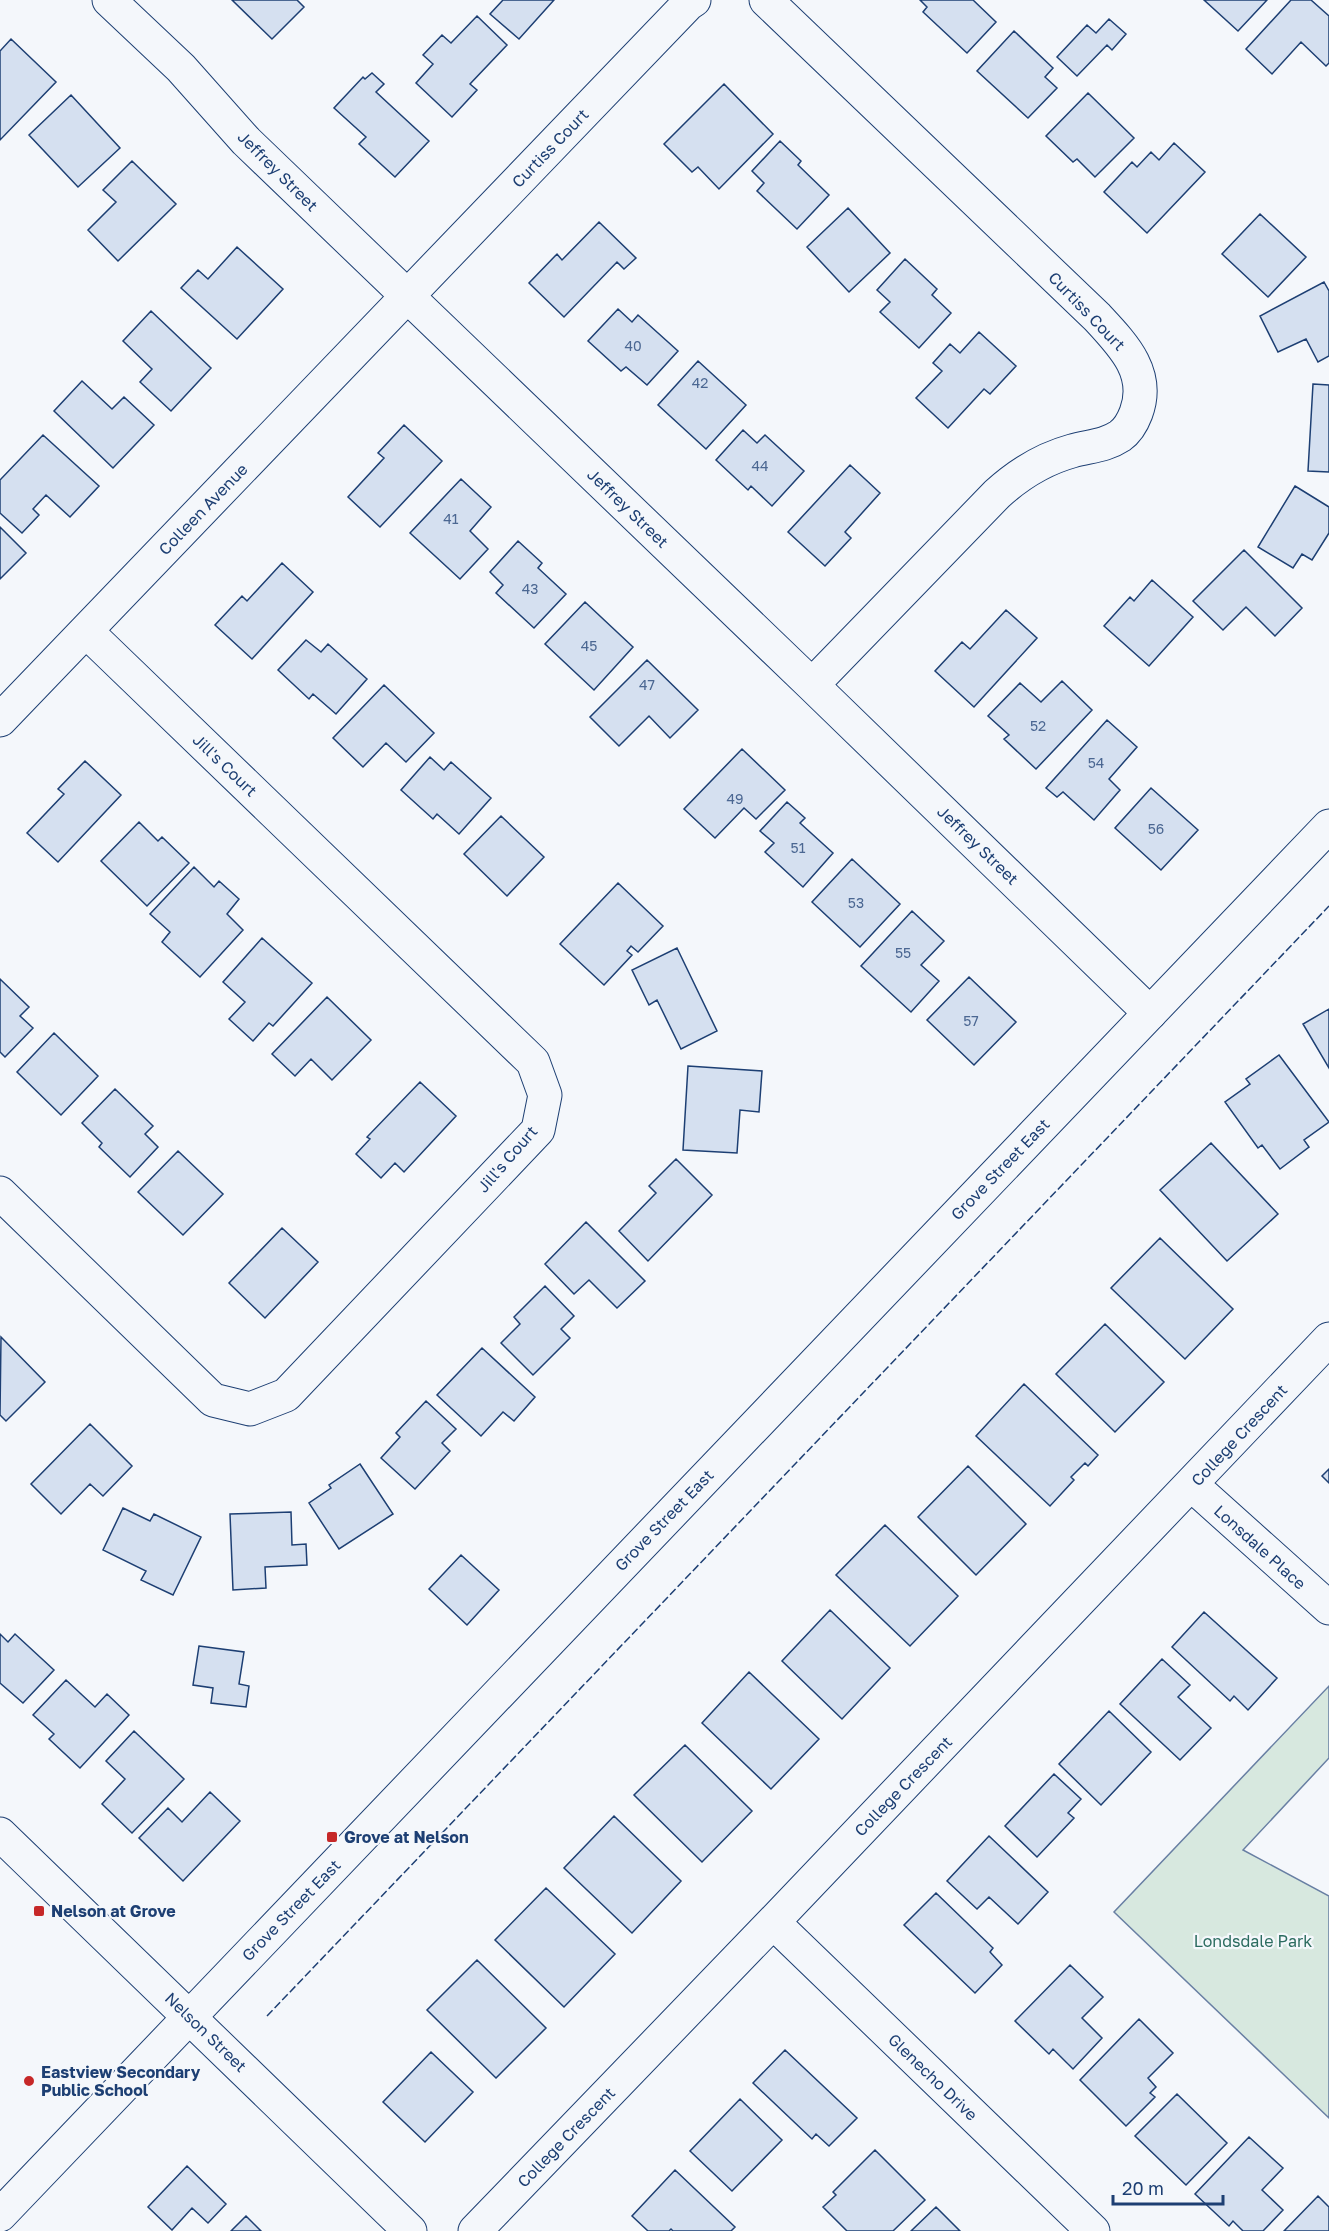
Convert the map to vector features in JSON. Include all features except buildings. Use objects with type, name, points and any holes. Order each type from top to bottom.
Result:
[{"type":"street","name":"Jeffrey Street","points":[[109,0],[181,68],[246,141],[1150,1013]]},
{"type":"street","name":"Curtiss Court","points":[[407,297],[694,0]]},
{"type":"street","name":"Curtiss Court","points":[[766,0],[1123,344],[1137,368],[1141,400],[1133,420],[1122,435],[1099,447],[1074,450],[1046,460],[1018,476],[997,494],[812,685]]},
{"type":"street","name":"Colleen Avenue","points":[[0,720],[407,297]]},
{"type":"street","name":"Jill's Court","points":[[0,1194],[213,1400],[250,1409],[286,1395],[538,1130],[545,1095],[533,1062],[86,631]]},
{"type":"street","name":"Grove Street East","points":[[0,2215],[1329,826]]},
{"type":"street","name":"College Crescent","points":[[475,2231],[1192,1485],[1329,1339]]},
{"type":"street","name":"Lonsdale Place","points":[[1192,1485],[1329,1608]]},
{"type":"street","name":"Nelson Street","points":[[0,1834],[410,2231]]},
{"type":"street","name":"Glenecho Drive","points":[[773,1922],[1093,2231]]},
{"type":"green space","name":"Londsdale Park","points":[[1329,1686],[1329,1758],[1243,1850],[1329,1896],[1329,2118],[1114,1912]]},
{"type":"fence","points":[[267,2016],[1329,906]]},
{"type":"place","name":"Grove at Nelson","points":[[332,1837]]},
{"type":"place","name":"Nelson at Grove","points":[[39,1911]]},
{"type":"place","name":"Eastview Secondary Public School","points":[[29,2081]]}]
